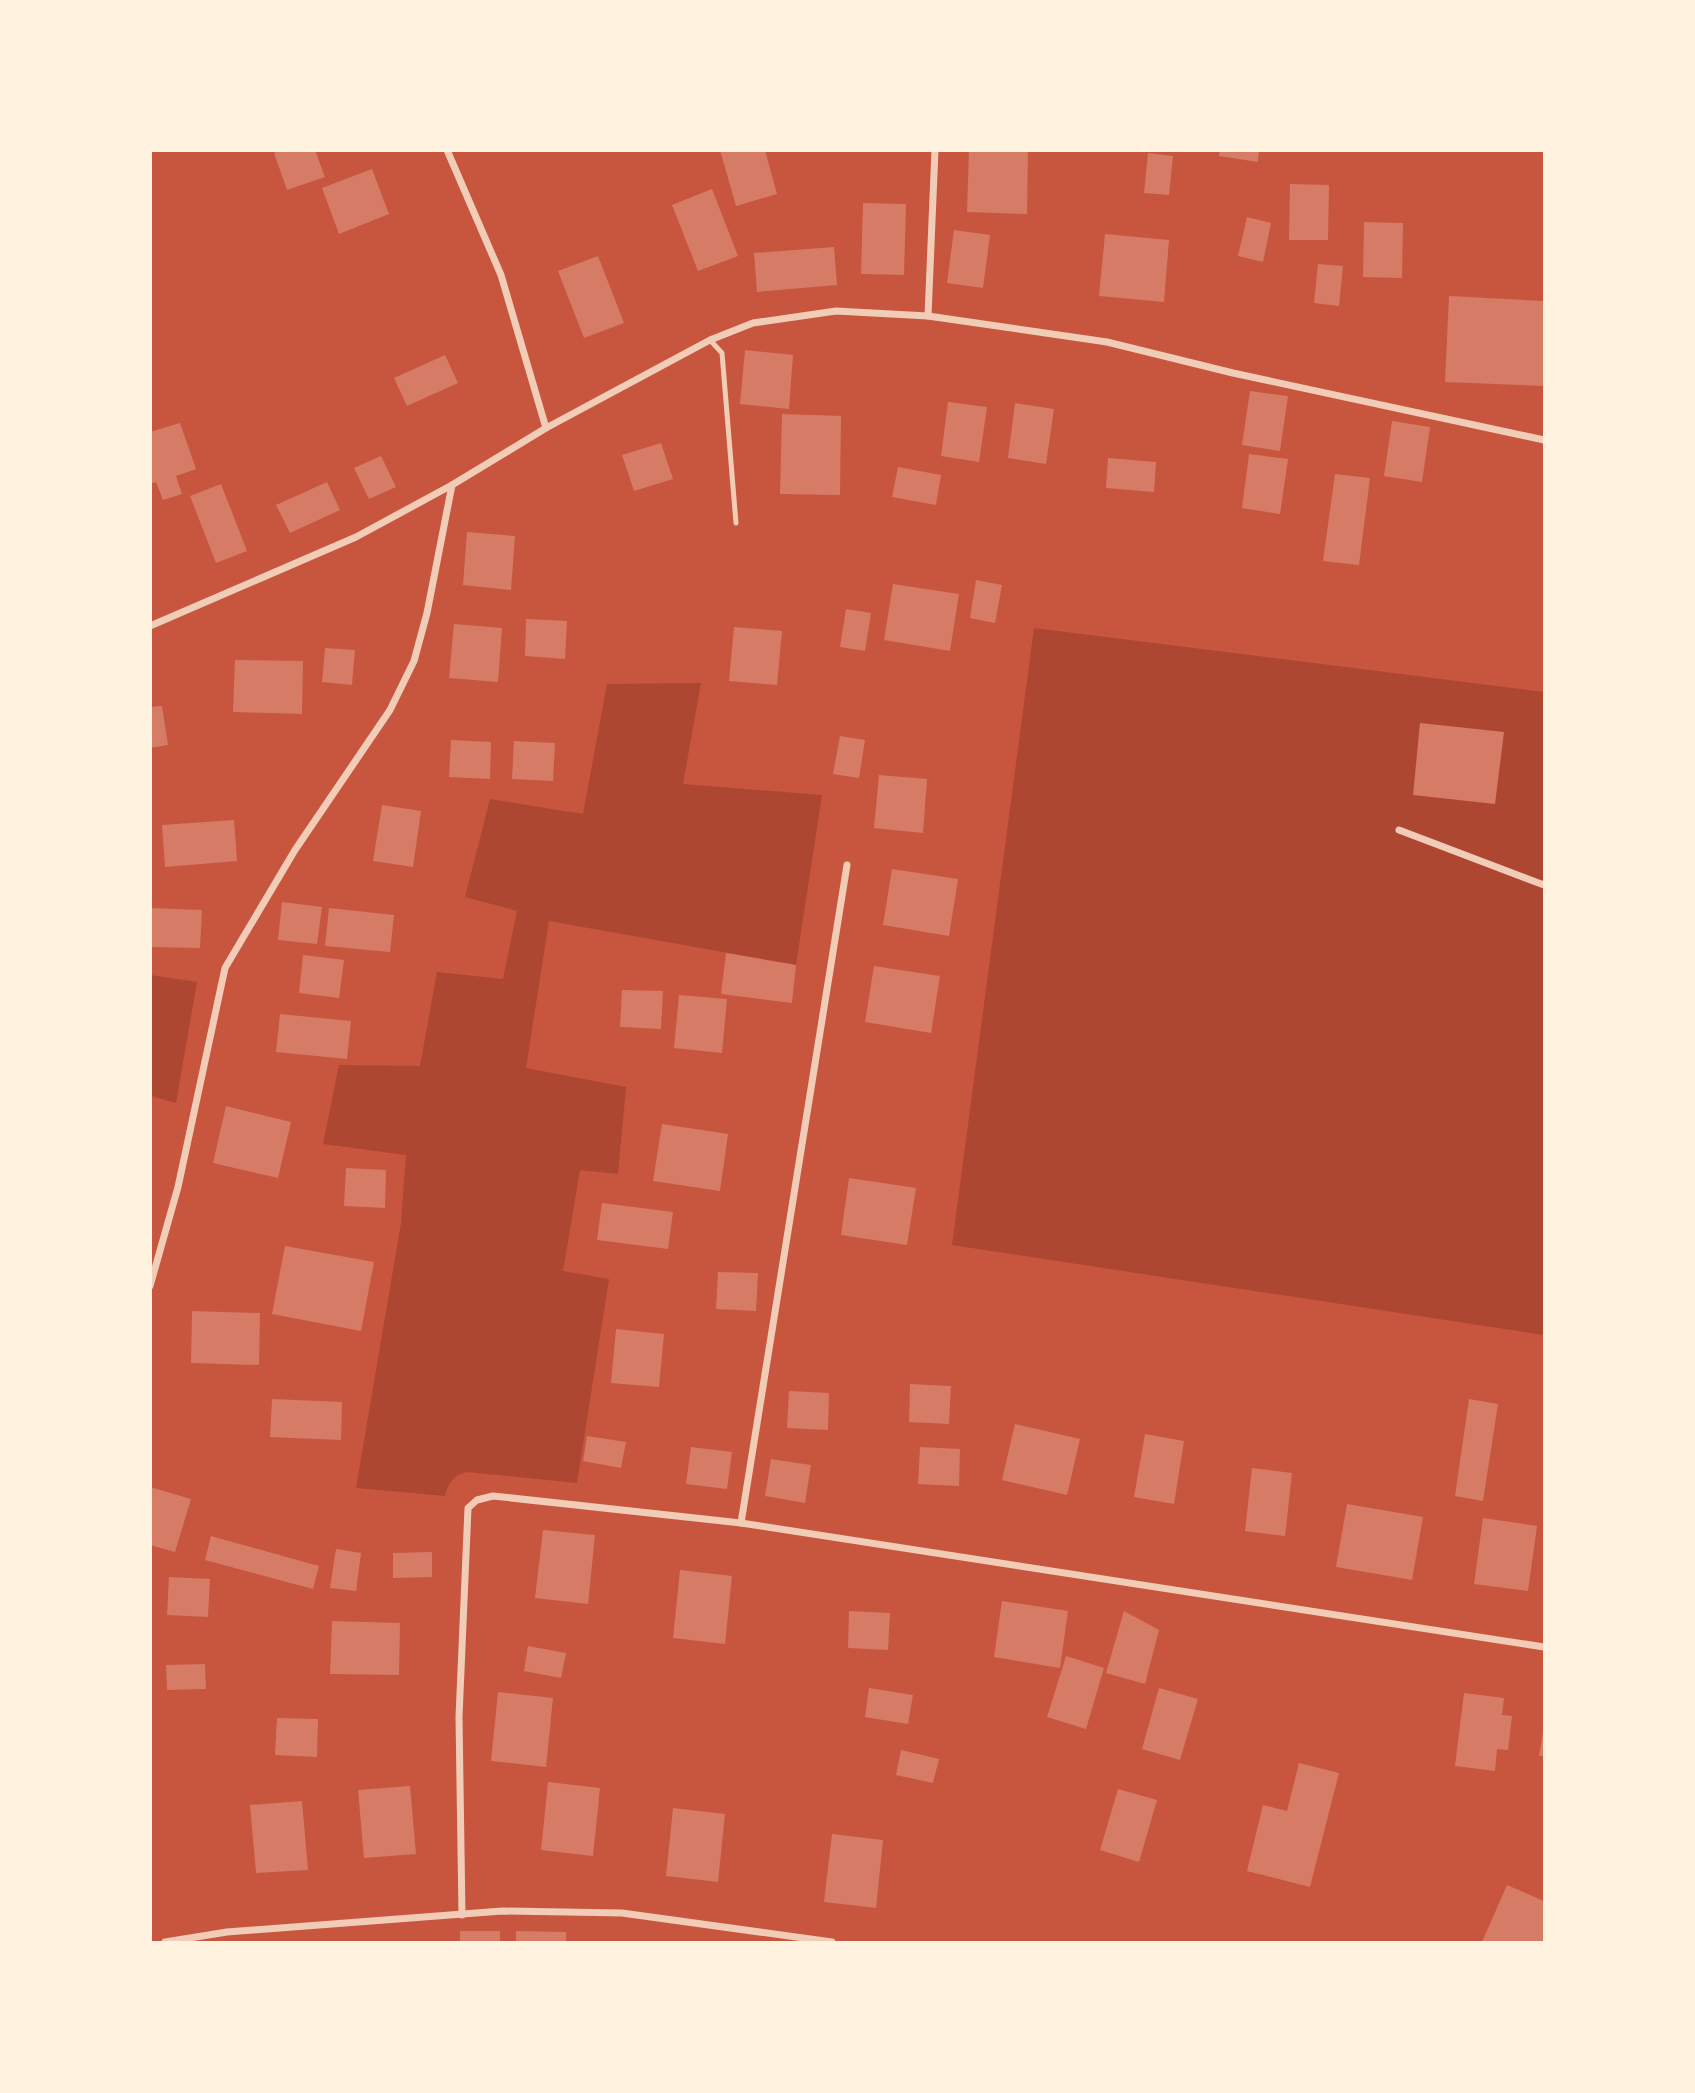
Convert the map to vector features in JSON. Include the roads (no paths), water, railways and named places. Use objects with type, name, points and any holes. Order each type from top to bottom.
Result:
[{"type":"street","points":[[447,150],[501,275],[546,428]]},
{"type":"street","points":[[928,316],[935,150]]},
{"type":"street","points":[[150,626],[356,537],[452,485],[546,428],[710,340],[753,323],[836,311],[928,316],[1107,342],[1233,373],[1545,440]]},
{"type":"street","points":[[150,1286],[178,1187],[225,968],[295,850],[390,710],[414,661],[427,613],[452,485]]},
{"type":"street","points":[[1399,830],[1545,885]]},
{"type":"street","points":[[741,1523],[847,865]]},
{"type":"street","points":[[462,1915],[459,1717],[468,1508],[477,1500],[493,1496],[741,1523],[1545,1647]]},
{"type":"street","points":[[166,1942],[227,1932],[502,1911],[622,1913],[832,1942]]},
{"type":"lane","points":[[710,340],[722,353],[736,523]]}]
